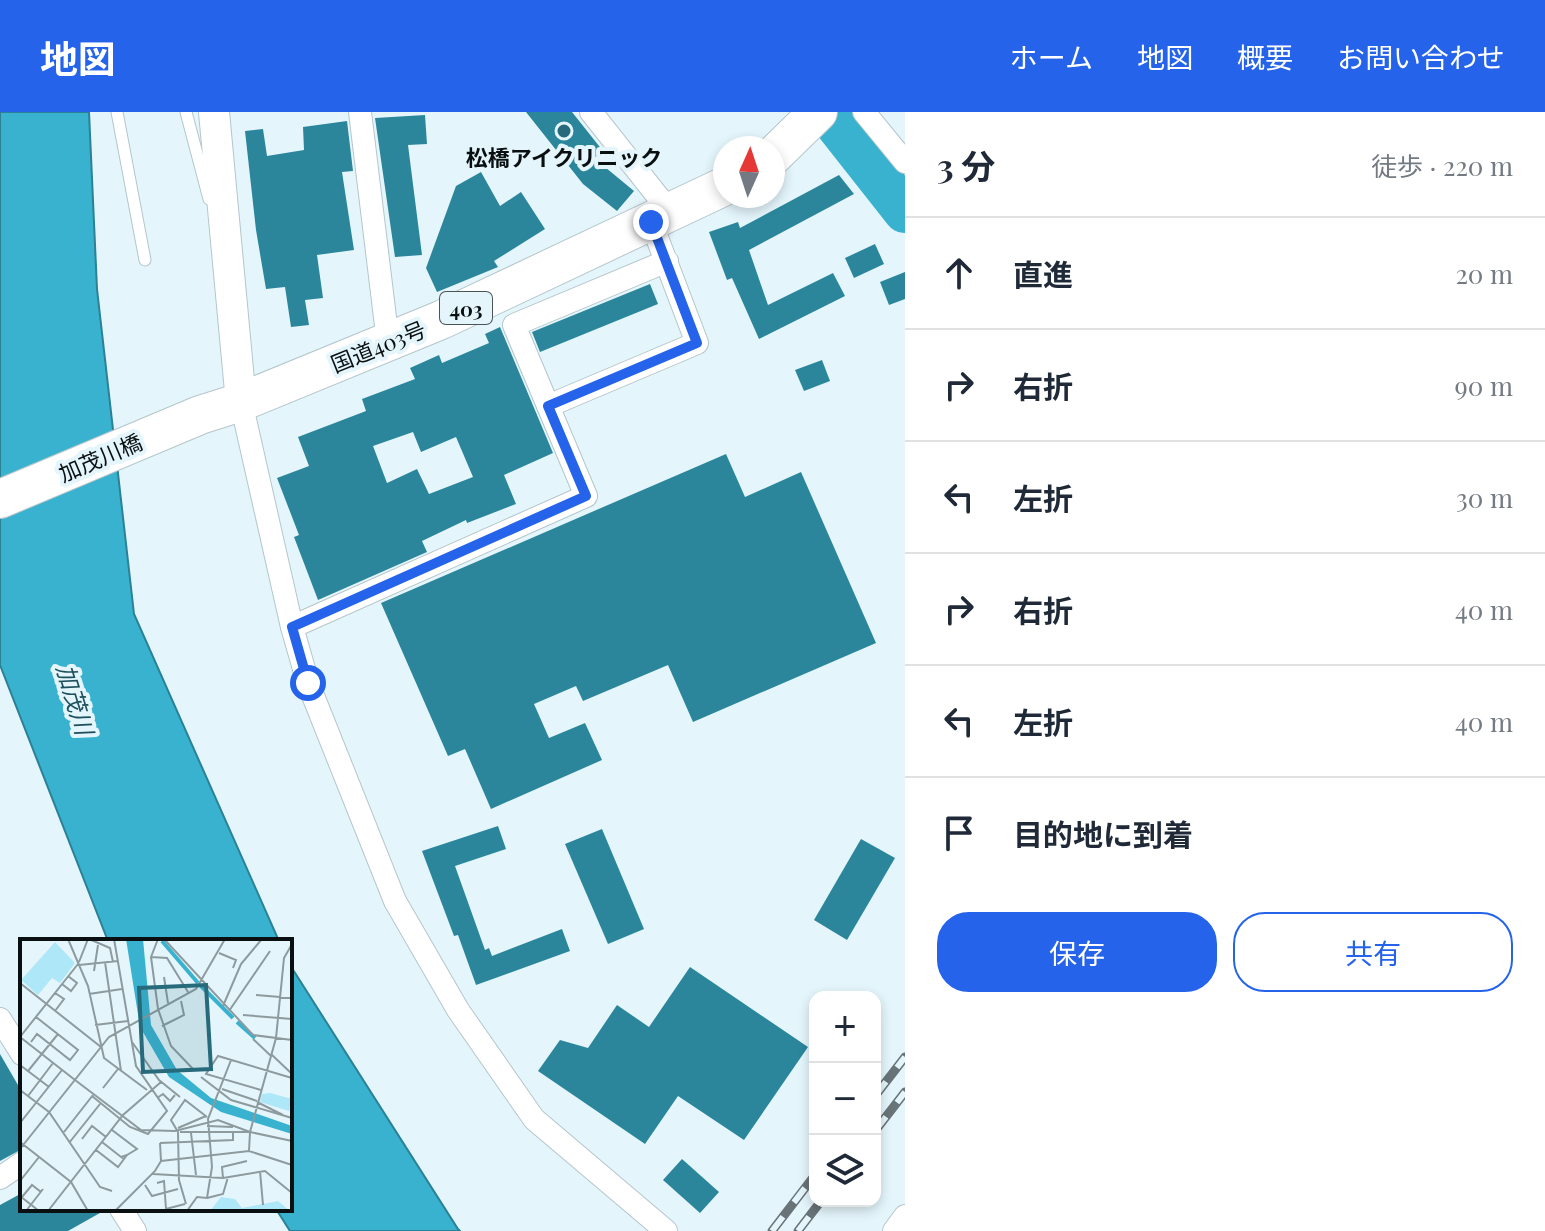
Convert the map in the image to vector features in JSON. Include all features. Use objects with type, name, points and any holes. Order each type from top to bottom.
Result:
[{"type":"highway","points":[[785,144],[818,112]]},
{"type":"highway","name":"国道403号","points":[[200,415],[241,402],[441,320],[713,192]]},
{"type":"highway","name":"加茂川橋","points":[[0,499],[200,415]]},
{"type":"street","points":[[214,112],[241,402],[292,627],[308,683],[395,901],[458,1010],[534,1119],[666,1231]]},
{"type":"street","points":[[360,112],[388,342]]},
{"type":"street","points":[[548,406],[697,343],[667,261],[661,218],[591,112]]},
{"type":"street","points":[[864,112],[905,162]]},
{"type":"street","points":[[292,627],[586,496],[514,325],[667,261]]},
{"type":"street","points":[[0,1019],[20,1051]]},
{"type":"street","points":[[0,1178],[20,1164]]},
{"type":"street","points":[[122,1211],[135,1231]]},
{"type":"street","points":[[894,1231],[905,1216]]},
{"type":"lane","points":[[117,112],[145,260]]},
{"type":"lane","points":[[186,112],[229,273]]},
{"type":"water","name":"加茂川","points":[[0,112],[89,112],[97,289],[134,614],[278,939],[107,939],[0,665]]},
{"type":"water","points":[[292,968],[460,1231],[290,1231],[277,1211],[292,1211]]},
{"type":"building","name":"松橋アイクリニック","points":[[526,112],[572,112],[603,151],[594,158],[634,191],[617,211],[583,184]]},
{"type":"building","points":[[425,115],[427,144],[408,145],[422,255],[395,257],[375,118]]},
{"type":"building","points":[[347,121],[353,171],[342,172],[354,250],[317,255],[323,298],[305,300],[309,325],[291,327],[285,287],[266,289],[245,131],[263,129],[267,156],[304,150],[303,127]]},
{"type":"building","points":[[481,172],[500,206],[521,192],[545,229],[494,261],[498,267],[437,292],[426,268],[456,186]]},
{"type":"building","points":[[839,175],[854,194],[749,250],[768,305],[833,273],[845,296],[759,339],[732,278],[727,280],[709,232],[738,222],[740,228],[777,208],[785,208],[785,204]]},
{"type":"building","points":[[875,244],[884,264],[854,278],[845,258]]},
{"type":"building","points":[[905,272],[905,299],[889,305],[880,282]]},
{"type":"building","points":[[650,284],[658,304],[540,352],[532,332]]},
{"type":"building","points":[[500,327],[553,453],[504,475],[516,504],[467,523],[466,520],[422,541],[427,552],[318,600],[294,537],[299,535],[277,478],[309,466],[298,437],[366,411],[362,399],[415,379],[410,368],[439,355],[442,363],[489,343],[485,334]],"holes":[[[413,432],[421,452],[456,437],[473,477],[429,494],[417,469],[387,483],[373,446]]]},
{"type":"building","points":[[822,360],[830,381],[804,391],[795,370]]},
{"type":"building","points":[[726,454],[745,497],[801,472],[876,643],[693,722],[668,665],[583,701],[576,686],[534,704],[549,738],[585,723],[602,760],[491,809],[465,749],[448,756],[381,603]]},
{"type":"building","points":[[498,826],[506,849],[455,866],[485,950],[489,948],[492,956],[562,929],[570,951],[476,985],[422,851]]},
{"type":"building","points":[[602,829],[644,929],[608,944],[565,844]]},
{"type":"building","points":[[861,839],[895,858],[847,940],[814,920]]},
{"type":"building","points":[[690,967],[808,1047],[744,1140],[678,1096],[645,1144],[538,1071],[560,1040],[588,1048],[617,1005],[649,1027]]},
{"type":"building","points":[[0,1054],[20,1089],[20,1150],[0,1161]]},
{"type":"building","points":[[682,1159],[719,1192],[700,1213],[663,1180]]},
{"type":"building","points":[[20,1194],[20,1211],[103,1211],[68,1231],[0,1231],[0,1205]]},
{"type":"waterway","points":[[838,126],[905,211]]},
{"type":"railway","points":[[881,1088],[905,1057]]},
{"type":"railway","points":[[881,1123],[905,1092]]},
{"type":"railway","points":[[772,1231],[809,1183]]},
{"type":"railway","points":[[798,1231],[816,1207]]},
{"type":"place","name":"松橋アイクリニック","points":[[564,131]]},
{"type":"route","points":[[308,683],[292,627],[586,496],[548,406],[697,343],[651,222]]}]
